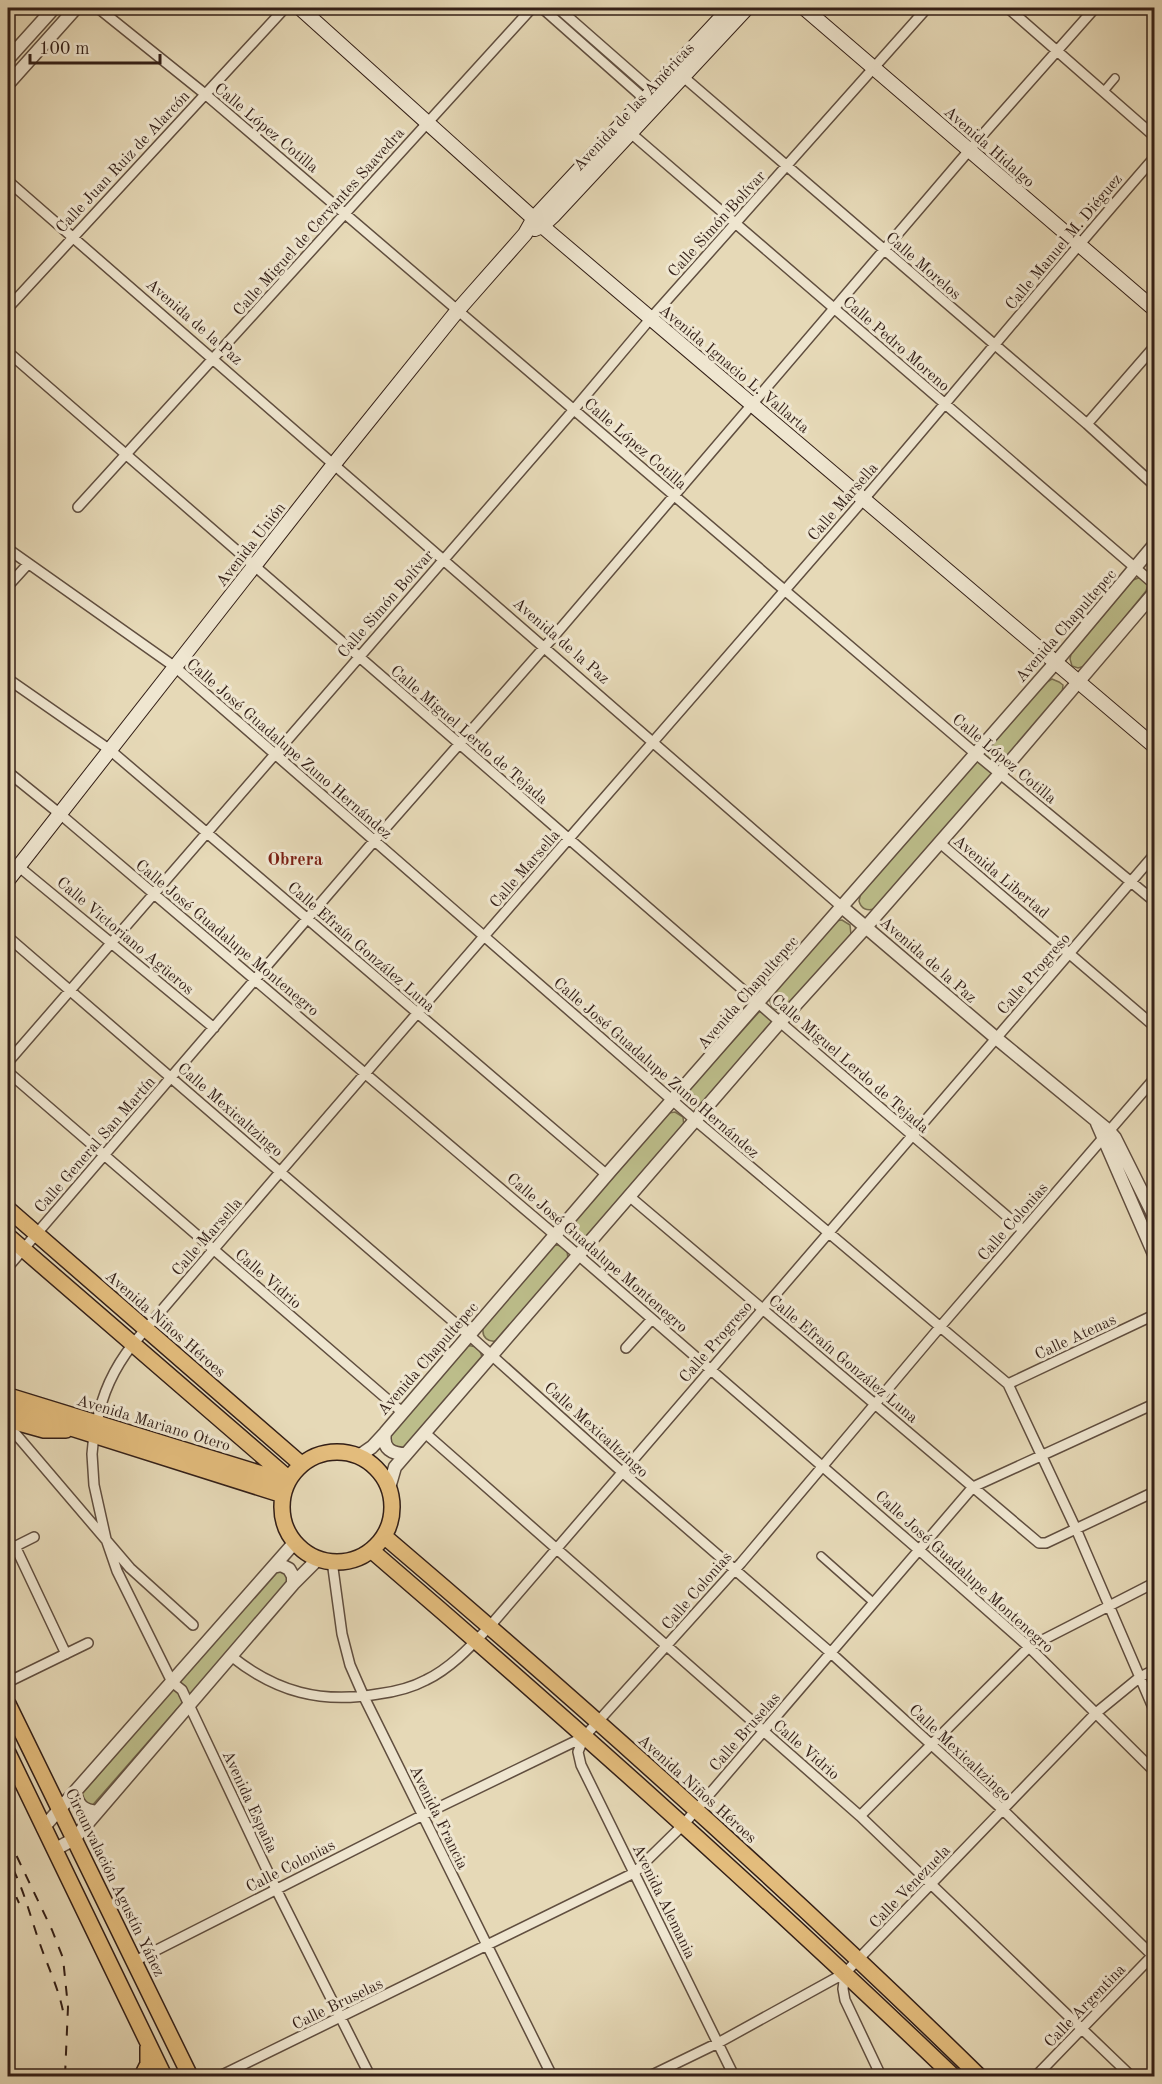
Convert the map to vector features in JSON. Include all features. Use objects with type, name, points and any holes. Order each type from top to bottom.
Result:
[{"type":"main road","name":"Avenida Ignacio L. Vallarta","points":[[300,8],[538,222],[1155,746]]},
{"type":"main road","name":"Avenida de las Américas","points":[[538,222],[654,100],[730,8]]},
{"type":"main road","name":"Avenida de las Américas","points":[[678,73],[747,8]]},
{"type":"main road","name":"Avenida Hidalgo","points":[[804,8],[1155,309]]},
{"type":"main road","name":"Avenida Unión","points":[[8,880],[334,464],[458,310],[538,222]]},
{"type":"main road","name":"Avenida Niños Héroes","points":[[8,1209],[301,1464]]},
{"type":"main road","points":[[8,1236],[133,1344],[287,1485]]},
{"type":"main road","name":"Avenida Mariano Otero","points":[[8,1397],[79,1424],[287,1485]]},
{"type":"main road","points":[[8,1420],[44,1431],[79,1424]]},
{"type":"main road","points":[[329,1452],[345,1452],[360,1456],[377,1469],[389,1488],[392,1512],[384,1536],[371,1550],[352,1559],[325,1560],[304,1551],[286,1528],[283,1517],[287,1485],[301,1464],[314,1456],[329,1452]]},
{"type":"main road","name":"Avenida Niños Héroes","points":[[384,1536],[490,1626],[696,1810],[859,1959],[980,2076]]},
{"type":"main road","points":[[371,1550],[476,1640],[682,1825],[845,1973],[953,2076]]},
{"type":"main road","name":"Circunvalación Agustín Yáñez","points":[[8,1704],[190,2076]]},
{"type":"main road","points":[[8,1753],[164,2076]]},
{"type":"main road","points":[[142,2076],[148,2064],[148,2043]]},
{"type":"street","points":[[8,59],[54,8]]},
{"type":"street","points":[[8,84],[76,8]]},
{"type":"street","name":"Calle López Cotilla","points":[[98,8],[205,94],[976,754],[1155,901]]},
{"type":"street","name":"Calle Juan Ruiz de Alarcón","points":[[8,308],[285,8]]},
{"type":"street","name":"Calle Miguel de Cervantes Saavedra","points":[[78,507],[532,8]]},
{"type":"street","points":[[542,8],[654,100]]},
{"type":"street","points":[[558,8],[654,100]]},
{"type":"street","name":"Calle Simón Bolívar","points":[[8,1062],[574,410],[651,318],[788,167],[927,8]]},
{"type":"street","points":[[1008,8],[1155,136]]},
{"type":"street","name":"Calle General San Martín","points":[[8,1267],[374,841],[675,496],[969,149],[1095,8]]},
{"type":"street","name":"Calle Morelos","points":[[678,73],[1155,485]]},
{"type":"street","points":[[1104,91],[1115,78]]},
{"type":"street","name":"Calle Pedro Moreno","points":[[626,129],[1155,584]]},
{"type":"street","name":"Calle Manuel M. Diéguez","points":[[995,345],[1079,244],[1155,158]]},
{"type":"street","name":"Avenida de la Paz","points":[[8,181],[866,927],[1096,1122],[1106,1135],[1115,1138],[1155,1216]]},
{"type":"street","name":"Calle Marsella","points":[[193,1625],[130,1568],[106,1539],[94,1485],[92,1454],[100,1407],[110,1378],[145,1329],[995,345]]},
{"type":"street","points":[[1087,424],[1155,347]]},
{"type":"street","name":"Calle Miguel Lerdo de Tejada","points":[[8,352],[1023,1230]]},
{"type":"street","name":"Avenida Chapultepec","points":[[360,1456],[385,1433],[607,1175],[1056,662],[1155,545]]},
{"type":"street","name":"Calle José Guadalupe Zuno Hernández","points":[[8,549],[175,667],[694,1120],[1008,1384],[1076,1529],[1155,1710]]},
{"type":"street","points":[[8,586],[28,564]]},
{"type":"street","points":[[389,1488],[395,1467],[694,1120],[1080,682],[1155,592]]},
{"type":"street","name":"Calle Efraín González Luna","points":[[8,679],[110,750],[607,1175]]},
{"type":"street","name":"Calle José Guadalupe Montenegro","points":[[8,772],[154,893],[555,1235],[920,1550],[1029,1647],[1096,1713],[1151,1761],[1155,1771]]},
{"type":"street","name":"Avenida Libertad","points":[[940,843],[1155,1026]]},
{"type":"street","name":"Calle Progreso","points":[[231,1656],[252,1672],[291,1690],[327,1698],[364,1697],[407,1688],[426,1680],[457,1658],[490,1626],[1155,855]]},
{"type":"street","name":"Calle Victoriano Agüeros","points":[[18,867],[214,1028]]},
{"type":"street","name":"Calle Mexicaltzingo","points":[[8,937],[492,1355],[622,1472],[831,1653],[1003,1810],[1154,1956]]},
{"type":"street","name":"Calle Vidrio","points":[[8,1072],[402,1412]]},
{"type":"street","name":"Calle Colonias","points":[[135,1961],[423,1815],[584,1737],[735,1570],[940,1327],[1155,1079]]},
{"type":"street","points":[[1106,1135],[1155,1254]]},
{"type":"street","name":"Calle Efraín González Luna","points":[[629,1196],[1039,1543],[1046,1543],[1076,1529]]},
{"type":"street","name":"Calle Atenas","points":[[1008,1384],[1155,1315]]},
{"type":"street","points":[[627,1348],[652,1319]]},
{"type":"street","name":"Calle Bruselas","points":[[220,2076],[341,2019],[634,1873],[696,1810],[973,1487],[1155,1404]]},
{"type":"street","points":[[8,1425],[106,1539]]},
{"type":"street","points":[[385,1433],[384,1443],[390,1451],[394,1454],[406,1455]]},
{"type":"street","name":"Calle Vidrio","points":[[425,1433],[860,1816],[1131,2076]]},
{"type":"street","points":[[1076,1529],[1155,1492]]},
{"type":"street","points":[[34,1537],[11,1548],[66,1654]]},
{"type":"street","name":"Avenida España","points":[[106,1539],[117,1571],[172,1682],[182,1690],[276,1889],[370,2076]]},
{"type":"street","points":[[43,1828],[295,1542]]},
{"type":"street","points":[[821,1557],[874,1603]]},
{"type":"street","points":[[54,1850],[74,1839],[293,1584],[325,1560]]},
{"type":"street","name":"Avenida Francia","points":[[325,1560],[350,1665],[364,1697],[552,2076]]},
{"type":"street","points":[[273,1567],[281,1566],[289,1569],[293,1576],[293,1584]]},
{"type":"street","points":[[860,1816],[1029,1647],[1155,1583]]},
{"type":"street","points":[[8,1682],[88,1643]]},
{"type":"street","name":"Calle Venezuela","points":[[650,2076],[718,2043],[845,1973],[1096,1713],[1140,1677],[1155,1670]]},
{"type":"street","name":"Avenida Alemania","points":[[584,1737],[578,1752],[581,1765],[734,2076]]},
{"type":"street","points":[[75,1792],[81,1807],[97,1812]]},
{"type":"street","name":"Calle Argentina","points":[[1036,2076],[1154,1956]]},
{"type":"street","points":[[845,1973],[844,2000],[881,2076]]},
{"type":"green space","points":[[1141,577],[1148,585],[1146,591],[1085,666],[1078,668],[1072,666],[1071,654],[1133,580]]},
{"type":"green space","points":[[1052,679],[1063,685],[1062,694],[874,909],[863,908],[859,901],[861,893]]},
{"type":"green space","points":[[842,920],[850,925],[851,935],[786,1008],[781,1011],[772,1008],[769,998],[835,921]]},
{"type":"green space","points":[[759,1012],[771,1020],[771,1026],[701,1106],[689,1105],[685,1097],[686,1093]]},
{"type":"green space","points":[[675,1112],[683,1117],[684,1127],[582,1241],[574,1239],[570,1234],[570,1227],[669,1113]]},
{"type":"green space","points":[[556,1245],[567,1250],[568,1260],[499,1340],[486,1339],[483,1333],[484,1326]]},
{"type":"green space","points":[[468,1346],[478,1349],[482,1358],[402,1452],[399,1452],[386,1438]]},
{"type":"green space","points":[[285,1569],[288,1581],[189,1696],[179,1683],[276,1570]]},
{"type":"green space","points":[[173,1689],[179,1693],[183,1702],[90,1808],[80,1796]]},
{"type":"railway","points":[[8,1838],[63,1958],[68,2007],[65,2076]]},
{"type":"railway","points":[[13,1869],[56,1985],[63,2011]]},
{"type":"railway","points":[[8,1879],[19,1903]]},
{"type":"railway","points":[[8,1909],[11,1937],[8,1979]]},
{"type":"district","name":"Obrera","points":[[295,859]]}]
